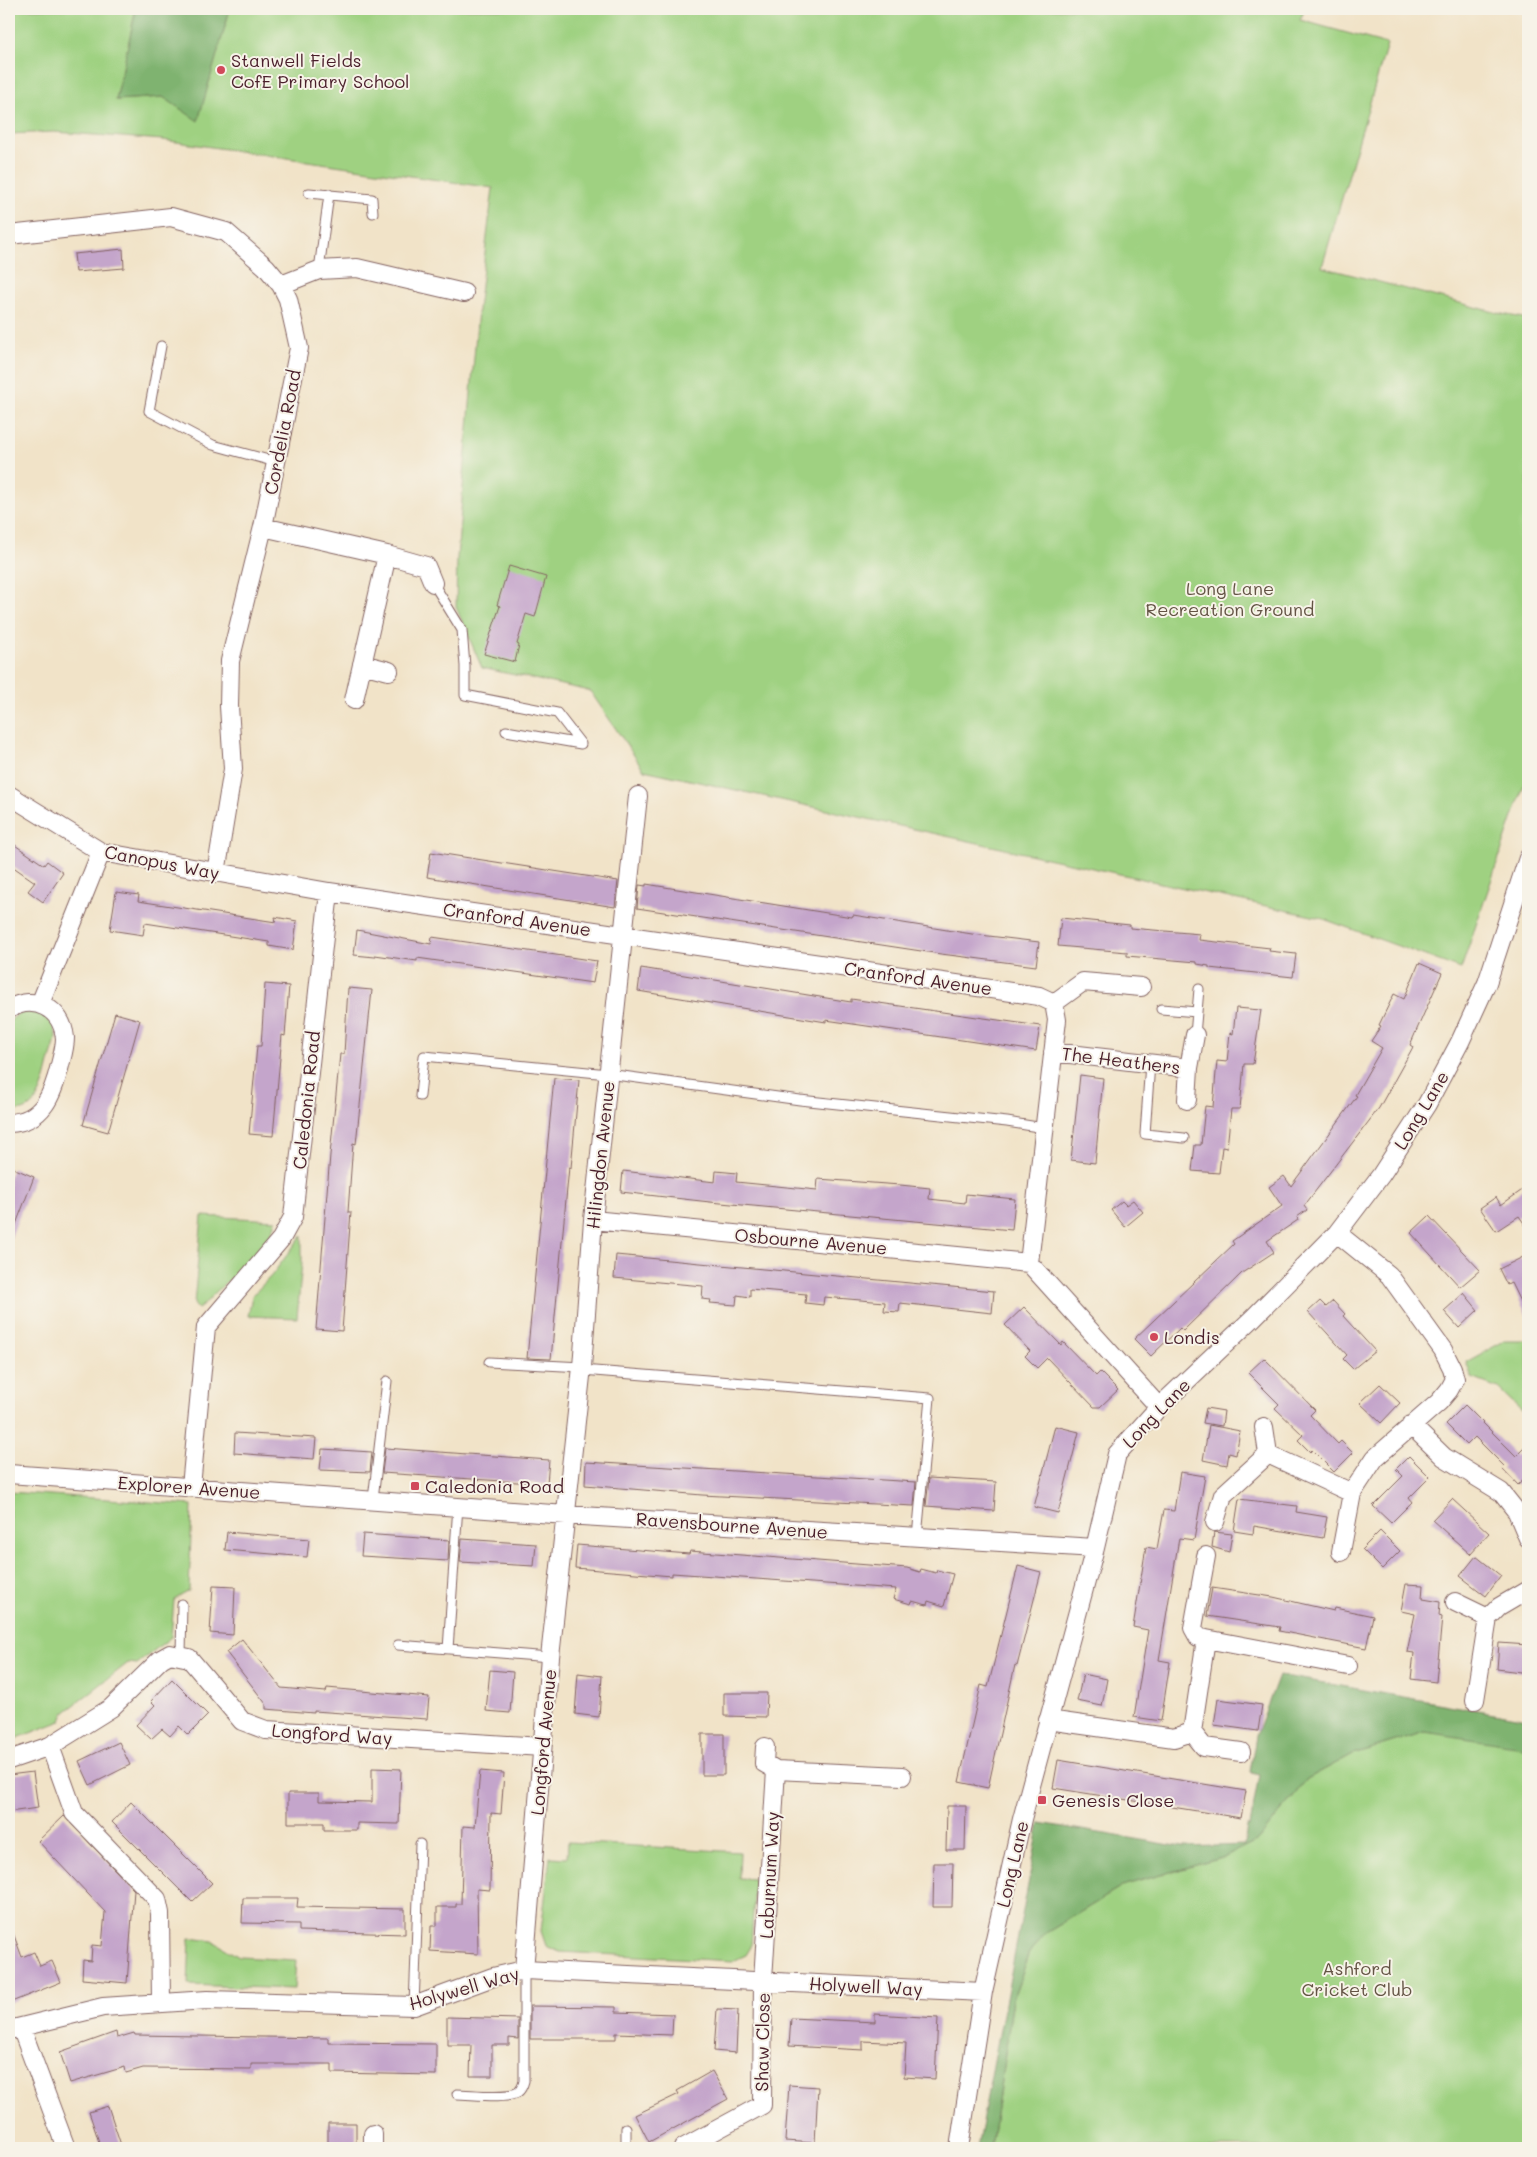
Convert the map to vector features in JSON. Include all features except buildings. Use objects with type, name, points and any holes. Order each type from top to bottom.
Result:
[{"type":"street","name":"Cordelia Road","points":[[9,234],[171,217],[226,232],[266,267],[281,285],[288,299],[299,348],[263,527],[230,661],[229,706],[233,769],[216,873]]},
{"type":"street","points":[[281,285],[320,270],[357,268],[464,293]]},
{"type":"street","points":[[263,527],[388,555],[426,566],[433,583]]},
{"type":"street","points":[[354,700],[388,555]]},
{"type":"street","points":[[362,664],[389,671]]},
{"type":"street","name":"Canopus Way","points":[[9,795],[101,852],[330,892]]},
{"type":"street","name":"Hilingdon Avenue","points":[[566,1515],[582,1369],[593,1220],[638,796]]},
{"type":"street","points":[[40,1004],[101,852]]},
{"type":"street","name":"Long Lane","points":[[959,2148],[983,1992],[1022,1819],[1095,1548],[1117,1454],[1159,1407],[1253,1318],[1337,1233],[1381,1175],[1427,1104],[1460,1042],[1487,983],[1528,858]]},
{"type":"street","name":"Cranford Avenue","points":[[330,892],[1039,996],[1054,1002]]},
{"type":"street","name":"Caledonia Road","points":[[192,1487],[206,1327],[282,1239],[293,1217],[330,892]]},
{"type":"street","points":[[1141,987],[1083,982],[1054,1002],[1057,1020],[1029,1263],[1159,1407]]},
{"type":"street","points":[[9,1009],[26,1002],[40,1004],[54,1015],[60,1023],[65,1037],[57,1077],[48,1100],[39,1113],[23,1121],[9,1123]]},
{"type":"street","name":"The Heathers","points":[[1187,1100],[1189,1068],[1195,1035]]},
{"type":"street","name":"The Heathers","points":[[1053,1052],[1189,1068]]},
{"type":"street","name":"Osbourne Avenue","points":[[593,1220],[1029,1263]]},
{"type":"street","points":[[1337,1233],[1389,1275],[1443,1350],[1455,1379],[1450,1390],[1439,1402],[1375,1458],[1352,1493],[1341,1552]]},
{"type":"street","points":[[1411,1425],[1444,1457],[1501,1492],[1517,1512],[1528,1538]]},
{"type":"street","points":[[1264,1427],[1268,1454]]},
{"type":"street","points":[[1268,1454],[1352,1493]]},
{"type":"street","points":[[1216,1522],[1223,1495],[1268,1454]]},
{"type":"street","name":"Explorer Avenue","points":[[9,1474],[372,1499]]},
{"type":"street","name":"Ravensbourne Avenue","points":[[372,1499],[566,1515],[1095,1548]]},
{"type":"street","name":"Longford Avenue","points":[[524,1970],[550,1657],[566,1515]]},
{"type":"street","points":[[1206,1556],[1193,1628],[1198,1637],[1348,1666]]},
{"type":"street","points":[[1475,1700],[1488,1618],[1499,1607],[1528,1590]]},
{"type":"street","points":[[1455,1602],[1488,1618]]},
{"type":"street","points":[[1206,1639],[1192,1732],[1204,1747],[1241,1752]]},
{"type":"street","points":[[9,1760],[50,1746],[111,1708],[161,1659],[170,1654],[181,1655]]},
{"type":"street","name":"Longford Way","points":[[181,1655],[189,1658],[242,1721],[266,1730],[542,1746]]},
{"type":"street","points":[[1048,1720],[1174,1738],[1192,1732]]},
{"type":"street","points":[[50,1746],[74,1813],[157,1899],[161,1924],[161,2003]]},
{"type":"street","points":[[764,1746],[764,1762],[776,1770],[902,1776]]},
{"type":"street","name":"Laburnum Way","points":[[763,1980],[776,1770]]},
{"type":"street","name":"Holywell Way","points":[[15,2029],[103,2007],[207,2000],[414,2006],[493,1976],[524,1970],[983,1992]]},
{"type":"street","name":"Shaw Close","points":[[683,2148],[762,2105],[763,1980]]},
{"type":"street","points":[[15,2029],[66,2148]]},
{"type":"lane","points":[[309,193],[372,199],[372,213]]},
{"type":"lane","points":[[320,270],[329,194]]},
{"type":"lane","points":[[161,346],[149,412],[213,445],[276,462]]},
{"type":"lane","points":[[433,583],[462,630],[465,695],[557,713],[581,744],[506,731]]},
{"type":"lane","points":[[1195,1035],[1199,989]]},
{"type":"lane","points":[[1161,1009],[1197,1012]]},
{"type":"lane","points":[[420,1096],[424,1056],[608,1074],[800,1100],[1007,1122],[1044,1128]]},
{"type":"lane","points":[[1150,1063],[1145,1134],[1184,1138]]},
{"type":"lane","points":[[489,1362],[930,1398],[917,1537]]},
{"type":"lane","points":[[372,1499],[387,1381]]},
{"type":"lane","points":[[448,1650],[458,1506]]},
{"type":"lane","points":[[181,1655],[182,1604]]},
{"type":"lane","points":[[398,1645],[550,1657]]},
{"type":"lane","points":[[414,2006],[420,1844]]},
{"type":"lane","points":[[458,2094],[508,2095],[518,2092],[522,2088],[524,2081],[524,1970]]},
{"type":"lane","points":[[626,2128],[626,2148]]},
{"type":"green space","name":"Long Lane Recreation Ground","points":[[9,9],[136,9],[116,100],[163,97],[198,120],[230,9],[1305,9],[1300,20],[1387,44],[1322,267],[1502,314],[1528,319],[1528,773],[1461,969],[1321,918],[644,770],[590,691],[482,668],[456,607],[457,558],[478,310],[493,188],[163,140],[54,132],[9,134]]},
{"type":"green space","points":[[136,9],[230,9],[198,121],[163,97],[116,100]]},
{"type":"green space","points":[[40,1010],[48,1018],[56,1032],[55,1045],[43,1086],[34,1103],[27,1108],[19,1111],[9,1109],[9,1022],[21,1011]]},
{"type":"green space","points":[[202,1216],[276,1220],[273,1231],[260,1250],[198,1309],[194,1304]]},
{"type":"green space","points":[[302,1235],[302,1262],[297,1318],[248,1316],[252,1296],[272,1275]]},
{"type":"green space","points":[[1506,1340],[1528,1340],[1528,1417],[1498,1388],[1472,1378],[1466,1362]]},
{"type":"green space","points":[[9,1492],[192,1505],[189,1591],[174,1600],[171,1637],[137,1664],[128,1663],[64,1713],[61,1721],[15,1739],[9,1735]]},
{"type":"green space","points":[[1279,1675],[1528,1719],[1528,1748],[1425,1732],[1353,1754],[1307,1779],[1258,1840],[1221,1858],[1125,1885],[1046,1933],[1031,1950],[1013,1999],[991,2148],[977,2148],[1040,1823],[1183,1847],[1244,1845],[1247,1826],[1250,1826],[1259,1774],[1250,1772],[1256,1736]]},
{"type":"green space","name":"Ashford Cricket Club","points":[[1425,1732],[1528,1744],[1528,2148],[991,2148],[1013,1999],[1031,1950],[1046,1933],[1125,1885],[1221,1858],[1258,1840],[1307,1779],[1353,1754]]},
{"type":"green space","points":[[568,1842],[740,1852],[739,1878],[755,1879],[751,1947],[746,1955],[733,1961],[560,1952],[546,1946],[541,1931],[550,1857],[567,1858]]},
{"type":"green space","points":[[190,1938],[213,1941],[239,1957],[296,1960],[294,1989],[188,1985]]},
{"type":"place","name":"Stanwell Fields CofE Primary School","points":[[221,70]]},
{"type":"place","name":"Londis","points":[[1154,1337]]},
{"type":"place","name":"Caledonia Road","points":[[415,1486]]},
{"type":"place","name":"Genesis Close","points":[[1042,1800]]}]
